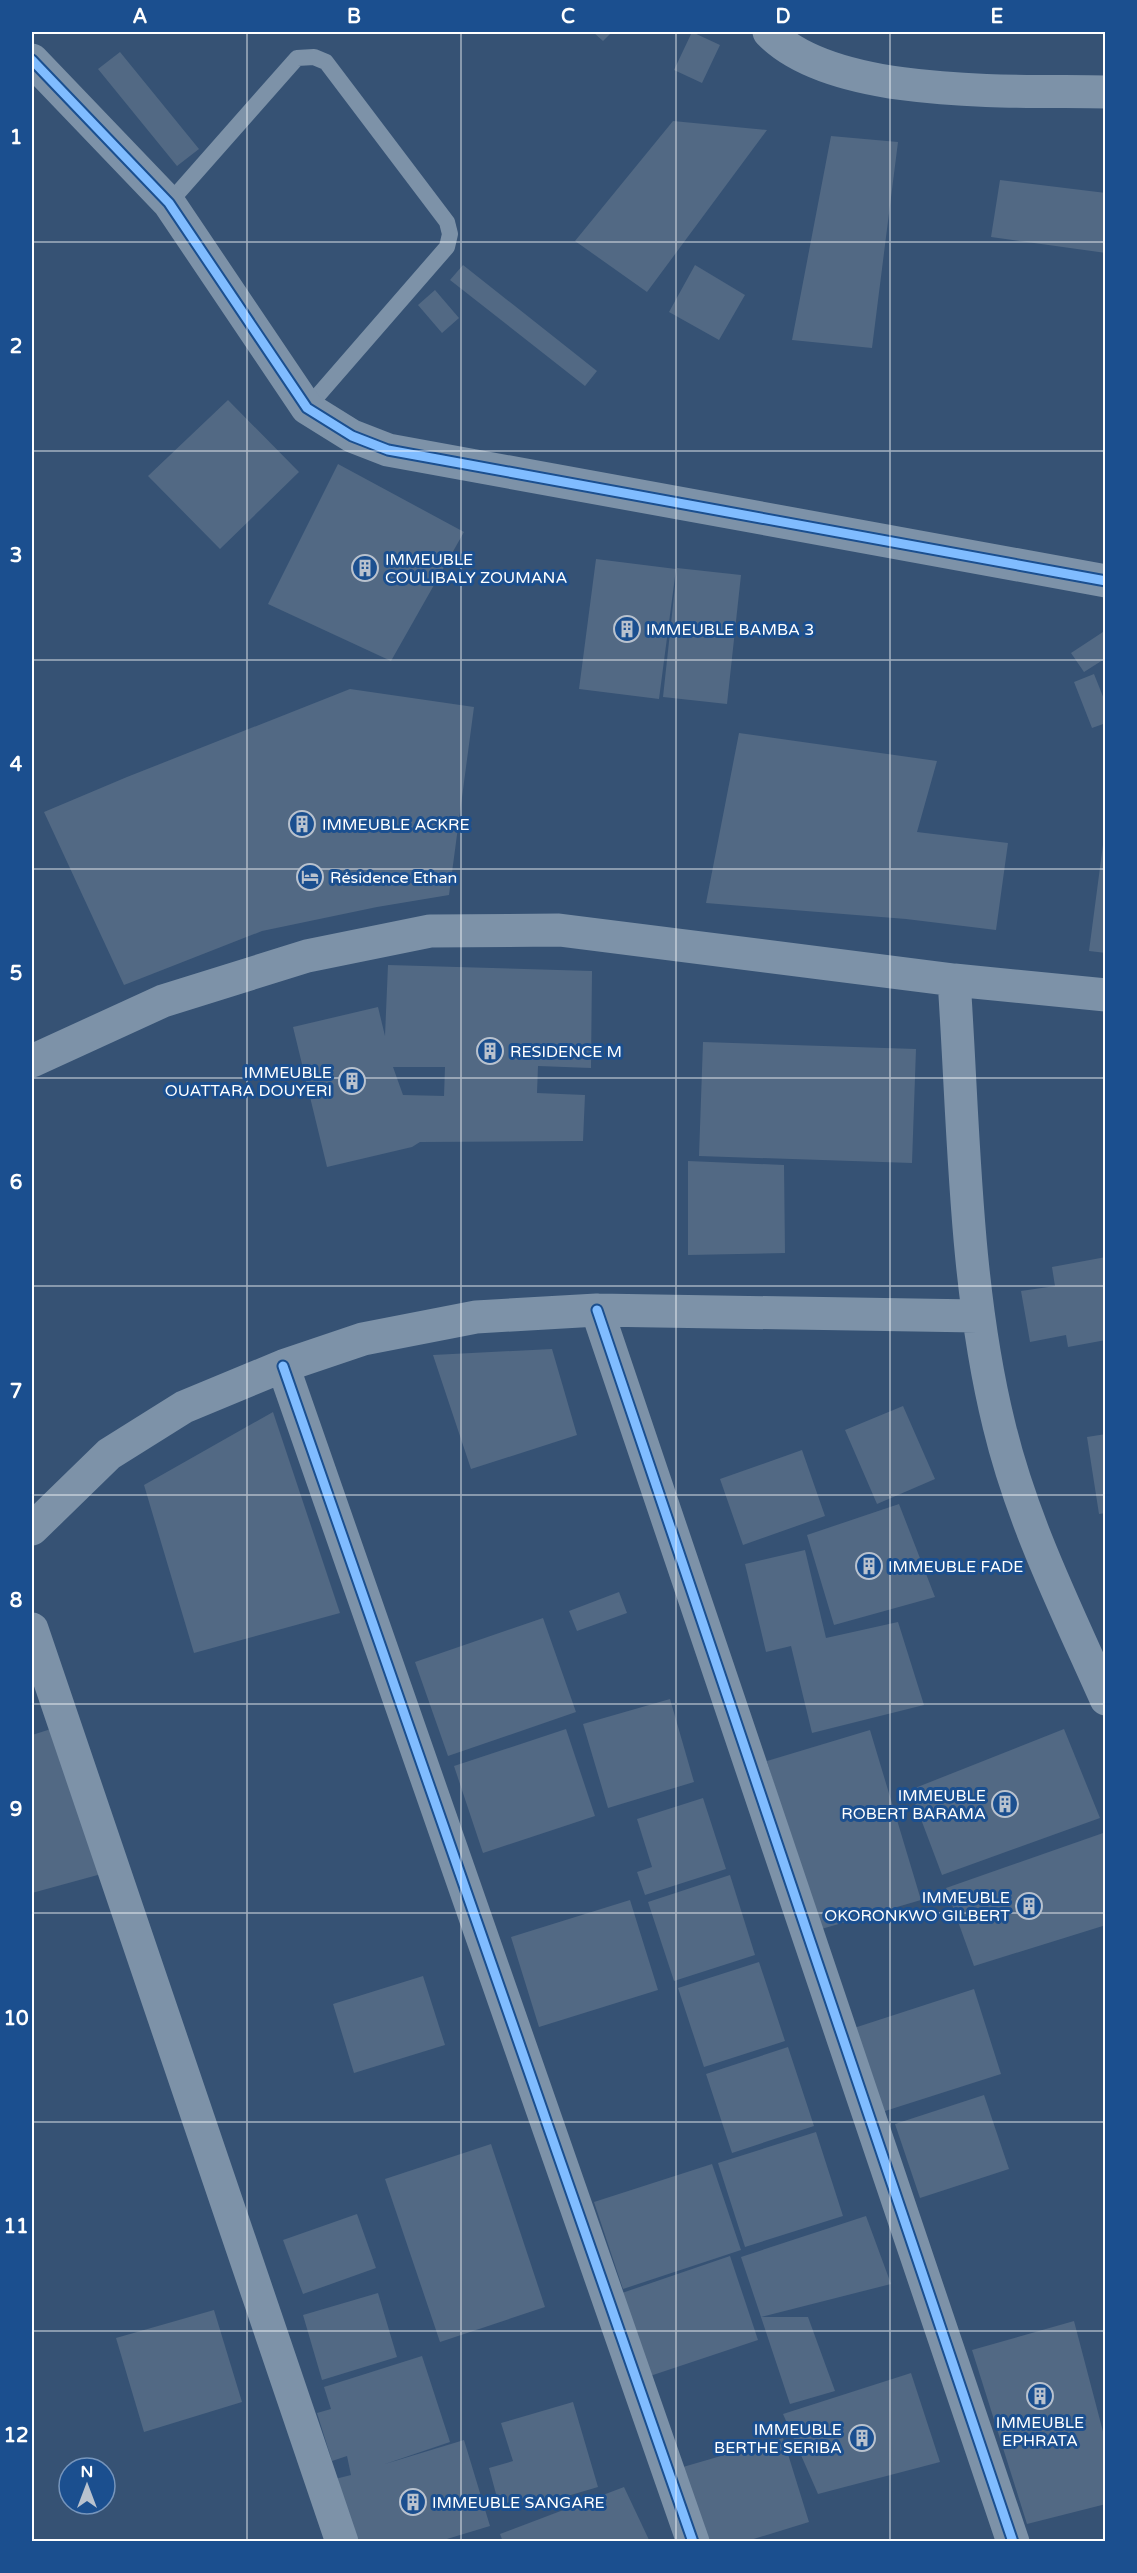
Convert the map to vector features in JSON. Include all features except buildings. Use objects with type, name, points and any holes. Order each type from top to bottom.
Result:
[{"type":"street","points":[[769,32],[777,39],[819,62],[910,86],[1106,92]]},
{"type":"street","points":[[32,60],[169,203],[307,408],[352,436],[388,450],[1106,581]]},
{"type":"street","points":[[32,1061],[164,1001],[307,956],[430,932],[559,930],[954,980],[1106,995]]},
{"type":"street","points":[[954,980],[977,1316],[999,1426],[1031,1529],[1106,1699]]},
{"type":"street","points":[[32,1529],[109,1454],[184,1407],[283,1366],[363,1339],[476,1317],[597,1310],[977,1316]]},
{"type":"street","points":[[597,1310],[1013,2541]]},
{"type":"street","points":[[283,1366],[693,2541]]},
{"type":"street","points":[[32,1629],[342,2541]]},
{"type":"lane","points":[[169,203],[297,58],[314,57],[326,62],[447,222],[450,234],[447,247],[307,408]]},
{"type":"cycle path","points":[[32,60],[169,203],[307,408],[352,436],[388,450],[1106,581]]},
{"type":"cycle path","points":[[597,1310],[1013,2542]]},
{"type":"cycle path","points":[[283,1366],[693,2542]]},
{"type":"place","name":"IMMEUBLE COULIBALY ZOUMANA","points":[[365,568]]},
{"type":"place","name":"IMMEUBLE BAMBA 3","points":[[627,629]]},
{"type":"place","name":"IMMEUBLE ACKRE","points":[[302,824]]},
{"type":"place","name":"Résidence Ethan","points":[[310,877]]},
{"type":"place","name":"RESIDENCE M","points":[[490,1051]]},
{"type":"place","name":"IMMEUBLE OUATTARA DOUYERI","points":[[352,1081]]},
{"type":"place","name":"IMMEUBLE FADE","points":[[869,1566]]},
{"type":"place","name":"IMMEUBLE ROBERT BARAMA","points":[[1005,1804]]},
{"type":"place","name":"IMMEUBLE OKORONKWO GILBERT","points":[[1029,1906]]},
{"type":"place","name":"IMMEUBLE EPHRATA","points":[[1040,2396]]},
{"type":"place","name":"IMMEUBLE BERTHE SERIBA","points":[[862,2438]]},
{"type":"place","name":"IMMEUBLE SANGARE","points":[[413,2502]]}]
